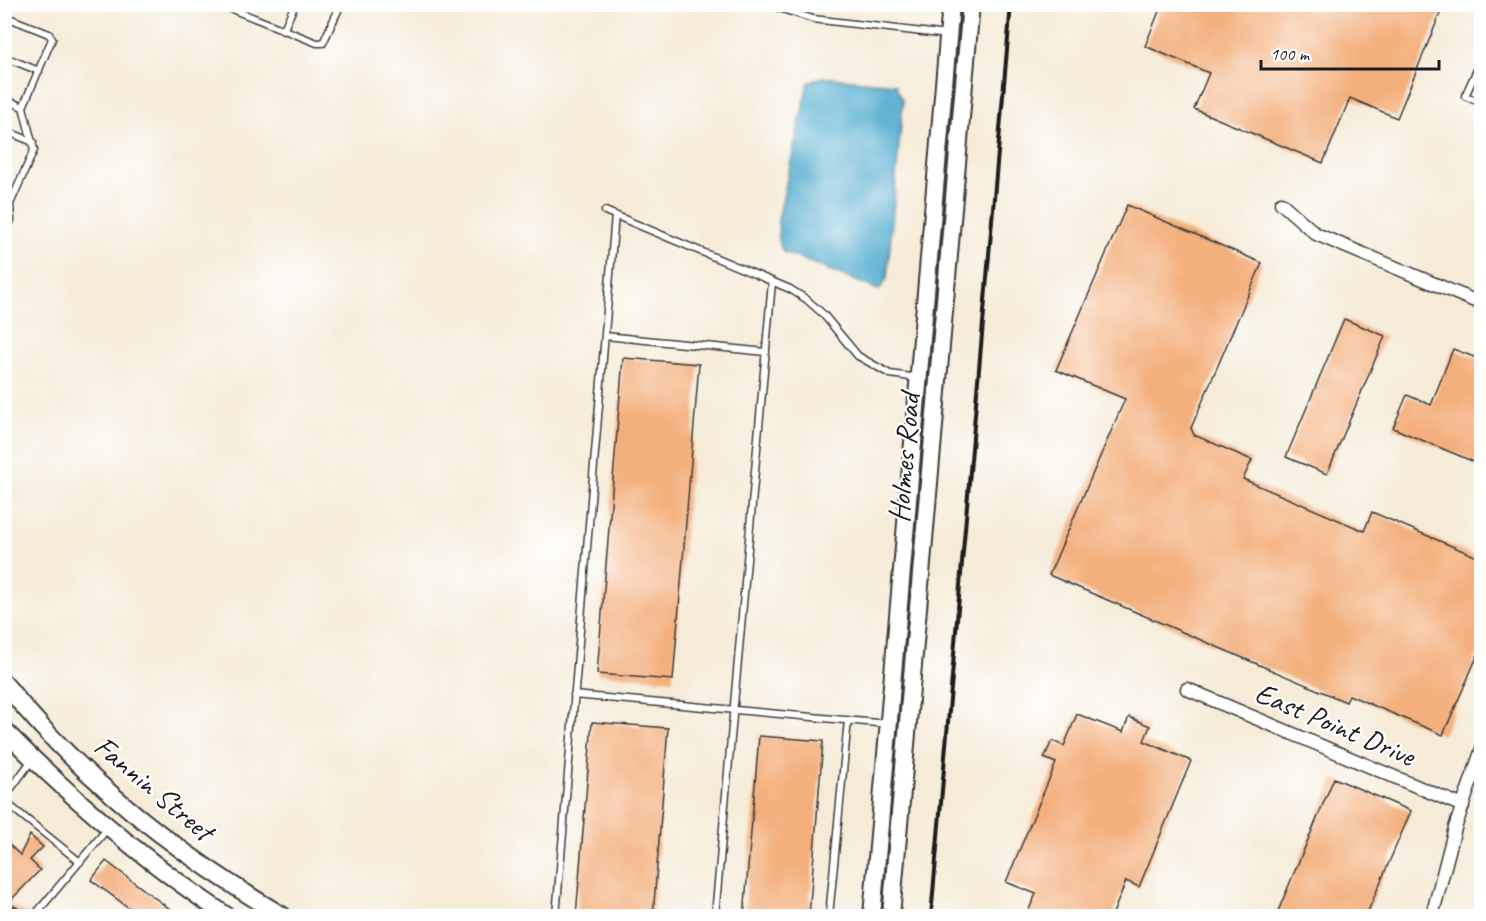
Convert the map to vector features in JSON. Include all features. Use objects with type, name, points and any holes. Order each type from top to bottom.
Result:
[{"type":"main road","name":"Holmes Road","points":[[872,916],[951,4]]},
{"type":"main road","name":"Holmes Road","points":[[891,916],[971,4]]},
{"type":"main road","points":[[948,35],[969,36]]},
{"type":"main road","points":[[918,378],[938,379]]},
{"type":"main road","name":"Fannin Street","points":[[4,683],[122,802],[181,851],[283,916]]},
{"type":"main road","points":[[888,724],[908,726]]},
{"type":"main road","name":"Fannin Street","points":[[4,730],[108,828],[227,916]]},
{"type":"main road","points":[[201,899],[217,875]]},
{"type":"street","points":[[1281,203],[1316,234],[1482,304]]},
{"type":"street","name":"East Point Drive","points":[[1187,689],[1462,806]]},
{"type":"street","points":[[1432,916],[1462,806],[1482,749]]},
{"type":"lane","points":[[219,4],[317,44],[323,43],[341,4]]},
{"type":"lane","points":[[283,31],[295,4]]},
{"type":"lane","points":[[767,4],[813,19],[948,35]]},
{"type":"lane","points":[[4,16],[49,34],[52,39],[24,107],[34,150],[10,204],[11,220],[4,236]]},
{"type":"lane","points":[[4,57],[39,71]]},
{"type":"lane","points":[[1482,59],[1465,96],[1482,103]]},
{"type":"lane","points":[[4,99],[24,107]]},
{"type":"lane","points":[[4,130],[33,142]]},
{"type":"lane","points":[[605,211],[772,282],[806,299],[823,314],[858,356],[890,374],[918,378]]},
{"type":"lane","points":[[556,916],[615,215]]},
{"type":"lane","points":[[715,916],[772,282]]},
{"type":"lane","points":[[605,336],[766,352]]},
{"type":"lane","points":[[574,695],[888,724]]},
{"type":"lane","points":[[829,916],[848,720]]},
{"type":"lane","points":[[33,759],[4,800],[80,862]]},
{"type":"lane","points":[[34,916],[108,828]]},
{"type":"water","points":[[822,77],[895,84],[903,102],[887,279],[879,290],[783,252],[779,243],[778,220],[808,83]]},
{"type":"building","points":[[1162,4],[1444,4],[1397,118],[1350,98],[1323,163],[1194,109],[1209,73],[1145,46]]},
{"type":"building","points":[[1127,205],[1262,263],[1191,428],[1194,435],[1252,460],[1243,479],[1364,531],[1372,512],[1482,559],[1482,645],[1443,735],[1349,695],[1346,702],[1049,575],[1125,399],[1056,370]]},
{"type":"building","points":[[1344,319],[1385,336],[1327,474],[1286,457]]},
{"type":"building","points":[[1453,349],[1482,360],[1482,456],[1479,464],[1393,428],[1407,395],[1431,405]]},
{"type":"building","points":[[623,358],[699,364],[673,680],[597,674]]},
{"type":"building","points":[[1077,714],[1123,732],[1129,717],[1150,726],[1144,741],[1191,761],[1139,887],[1126,881],[1112,916],[1026,916],[1036,894],[1006,882],[1056,763],[1044,758],[1052,741],[1064,746]]},
{"type":"building","points":[[592,722],[668,728],[653,916],[576,916]]},
{"type":"building","points":[[759,736],[823,741],[809,916],[744,916]]},
{"type":"building","points":[[1334,778],[1411,811],[1366,916],[1276,916]]},
{"type":"building","points":[[30,835],[43,847],[30,860],[40,870],[8,903],[29,916],[4,916],[4,840],[20,855]]},
{"type":"building","points":[[106,861],[172,911],[168,916],[140,916],[91,880]]},
{"type":"railway","points":[[931,916],[1011,4]]}]
